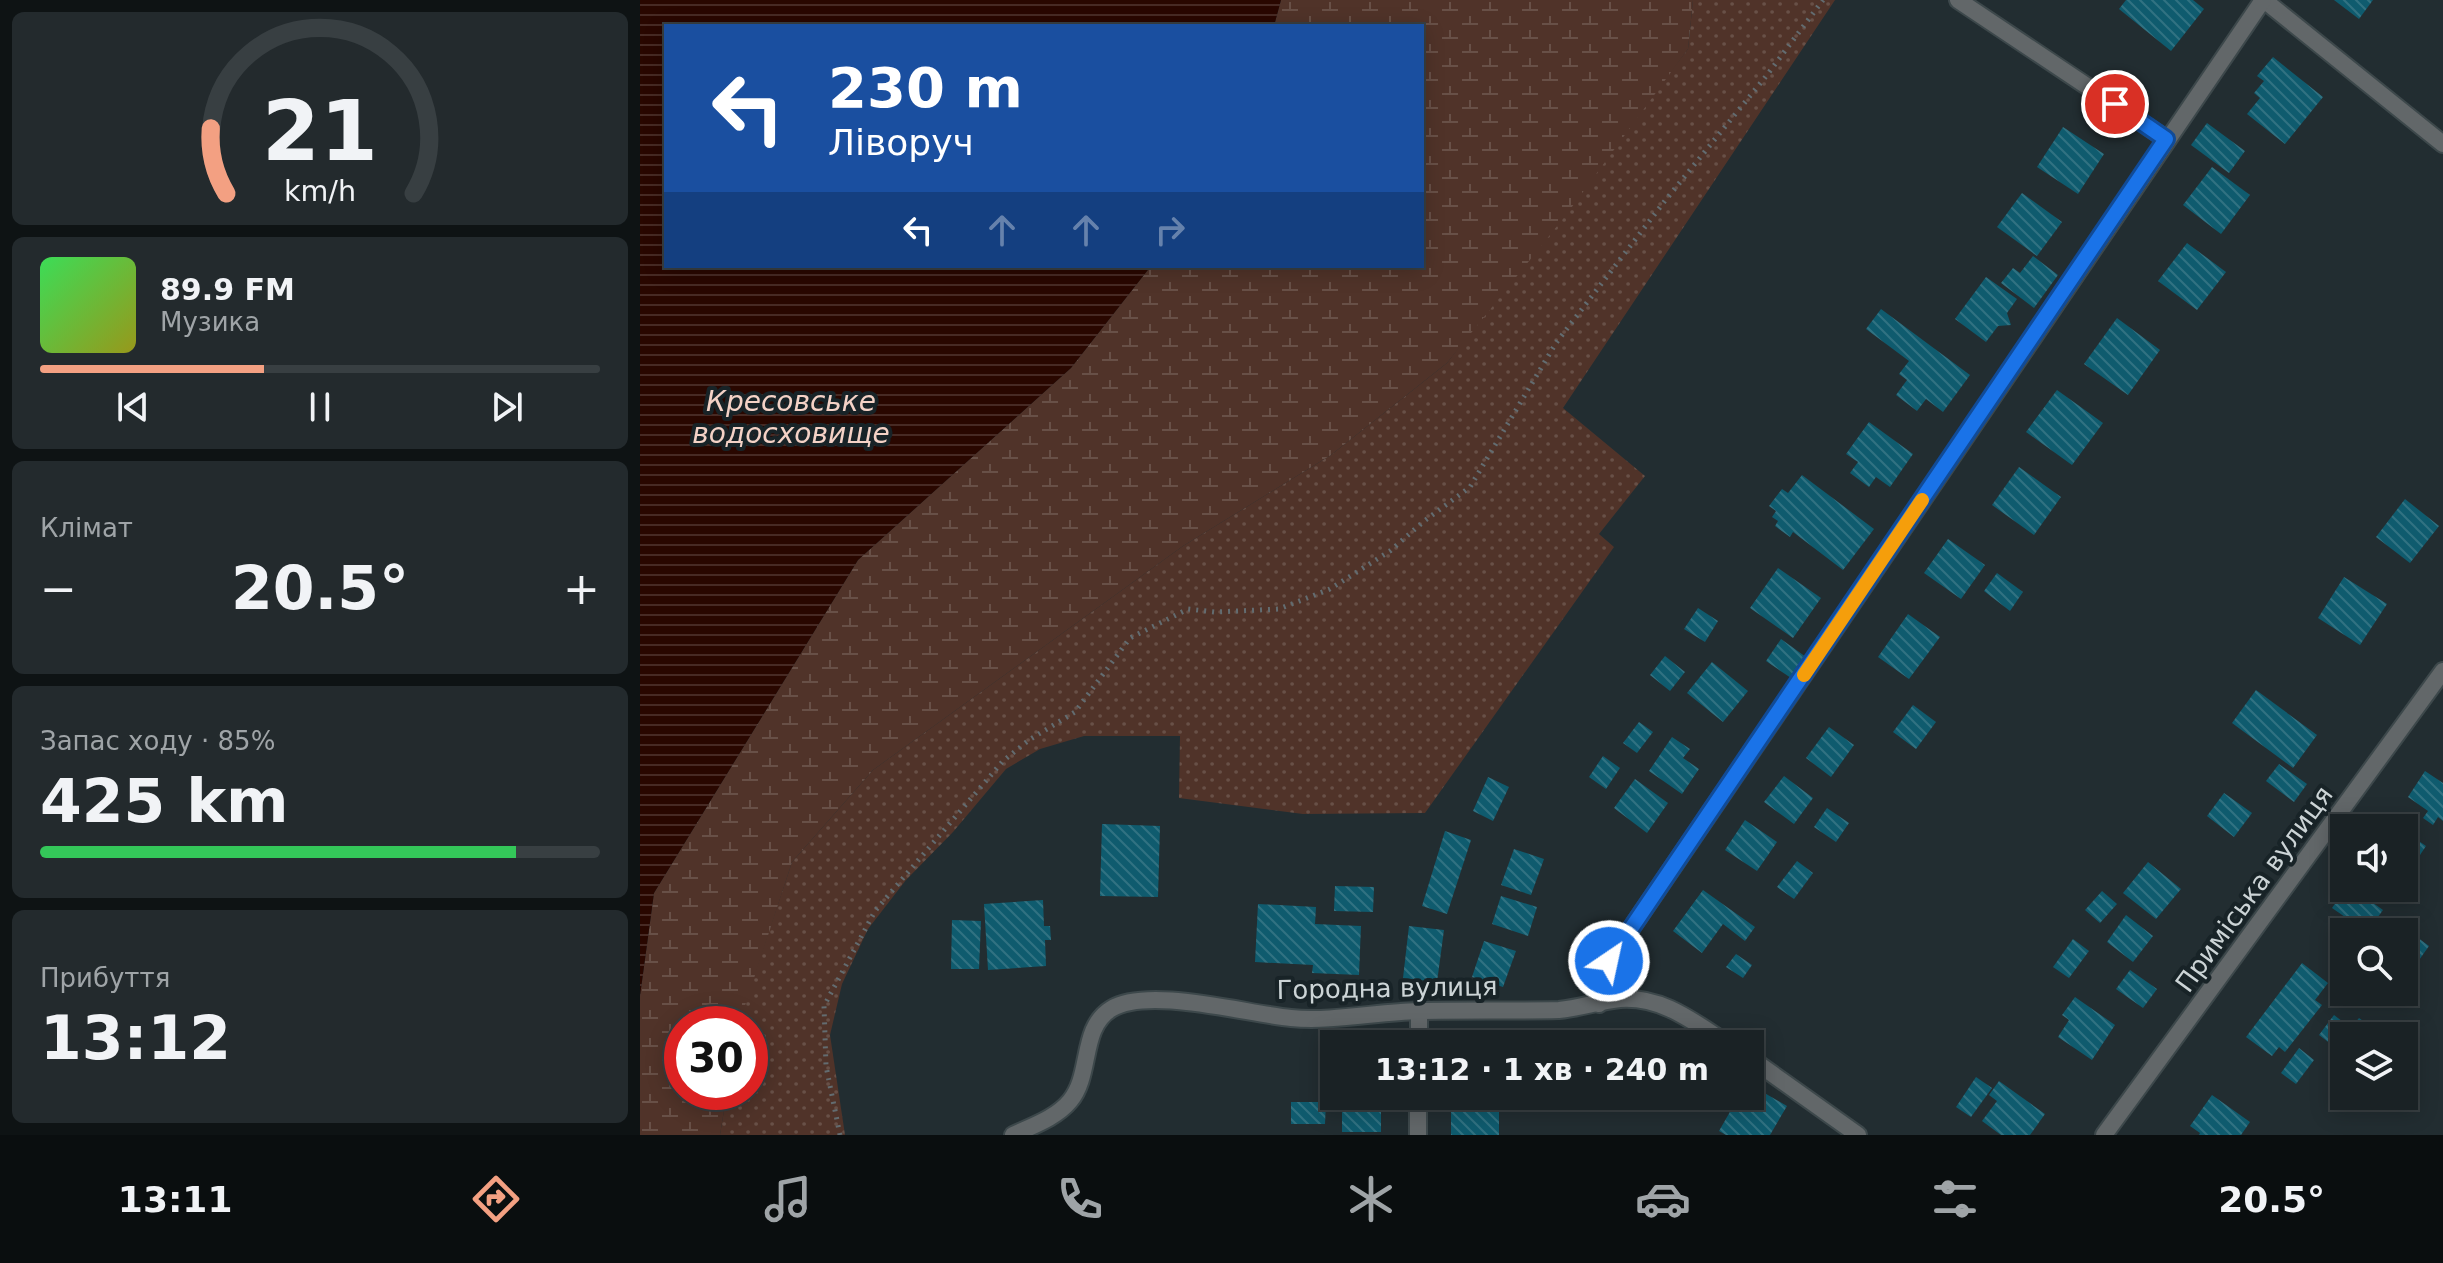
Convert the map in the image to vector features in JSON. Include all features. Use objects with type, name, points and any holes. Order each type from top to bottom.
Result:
[{"type":"street","points":[[1958,0],[2166,139]]},
{"type":"street","points":[[1599,1004],[1609,961],[2263,0],[2443,144]]},
{"type":"street","name":"Приміська вулиця","points":[[2104,1135],[2443,671]]},
{"type":"street","name":"Городна вулиця","points":[[1013,1135],[1051,1117],[1071,1101],[1083,1076],[1094,1027],[1111,1009],[1134,1002],[1165,1000],[1293,1018],[1419,1011],[1559,1010],[1618,999],[1641,999],[1671,1007],[1706,1030]]},
{"type":"street","points":[[1419,1011],[1419,1030]]},
{"type":"street","points":[[1764,1068],[1858,1135]]},
{"type":"street","points":[[1418,1110],[1418,1135]]},
{"type":"path","points":[[840,1135],[826,1066],[824,1006],[875,911],[1003,761],[1029,740],[1075,712],[1130,638],[1188,609],[1215,612],[1279,609],[1330,589],[1390,551],[1470,487],[1556,343],[1823,0]]},
{"type":"green space","points":[[1281,0],[1693,0],[1688,49],[1566,215],[1447,363],[1331,455],[1183,546],[873,770],[792,862],[745,1006],[664,1006],[664,1110],[724,1110],[720,1135],[640,1135],[640,996],[654,893],[858,560],[1071,368],[1149,268],[1424,268],[1424,24],[1275,24]]},
{"type":"green space","points":[[1693,0],[1835,0],[1563,408],[1645,476],[1599,534],[1614,547],[1425,813],[1303,814],[1179,798],[1180,736],[1084,736],[1040,749],[1006,769],[953,832],[906,880],[868,929],[842,984],[830,1035],[845,1135],[720,1135],[724,1110],[768,1110],[768,1006],[744,1006],[792,862],[873,770],[1183,546],[1331,455],[1447,363],[1688,49]]},
{"type":"water","name":"Кресовське водосховище","points":[[640,0],[1281,0],[1275,24],[664,24],[664,268],[1149,268],[1071,368],[858,560],[654,893],[640,996]]},
{"type":"building","points":[[2126,0],[2193,0],[2204,9],[2171,51],[2119,9]]},
{"type":"building","points":[[2334,0],[2373,0],[2359,19]]},
{"type":"building","points":[[2273,57],[2323,97],[2285,144],[2247,114],[2260,98],[2254,93],[2264,81],[2257,76]]},
{"type":"building","points":[[2207,123],[2245,151],[2229,173],[2191,145]]},
{"type":"building","points":[[2063,127],[2104,154],[2078,194],[2037,167]]},
{"type":"building","points":[[2212,167],[2250,195],[2221,234],[2183,205]]},
{"type":"building","points":[[2022,193],[2062,222],[2037,256],[1997,227]]},
{"type":"building","points":[[2187,243],[2226,272],[2197,310],[2158,281]]},
{"type":"building","points":[[2033,256],[2058,275],[2034,308],[2001,283],[2013,268],[2020,273]]},
{"type":"building","points":[[1986,277],[2017,299],[2007,313],[2011,325],[1998,326],[1986,342],[1955,319]]},
{"type":"building","points":[[1881,309],[1970,375],[1943,412],[1926,399],[1917,411],[1896,395],[1907,380],[1899,374],[1909,361],[1866,329]]},
{"type":"building","points":[[2117,318],[2160,350],[2128,395],[2084,364]]},
{"type":"building","points":[[2057,390],[2103,423],[2072,465],[2026,432]]},
{"type":"building","points":[[1869,422],[1913,454],[1890,487],[1876,477],[1869,487],[1850,473],[1858,462],[1846,454]]},
{"type":"building","points":[[2019,467],[2061,497],[2034,535],[1992,505]]},
{"type":"building","points":[[1802,475],[1874,529],[1843,570],[1793,532],[1790,537],[1775,526],[1778,521],[1772,517],[1776,511],[1769,506],[1782,489],[1788,493]]},
{"type":"building","points":[[2405,499],[2439,526],[2410,563],[2376,537]]},
{"type":"building","points":[[1948,539],[1985,565],[1961,599],[1924,573]]},
{"type":"building","points":[[1778,568],[1821,598],[1793,638],[1750,608]]},
{"type":"building","points":[[1997,573],[2023,592],[2010,611],[1984,591]]},
{"type":"building","points":[[2344,577],[2387,604],[2360,645],[2318,618]]},
{"type":"building","points":[[1698,608],[1718,621],[1705,642],[1684,629]]},
{"type":"building","points":[[1908,614],[1940,637],[1909,679],[1878,657]]},
{"type":"building","points":[[1781,639],[1806,657],[1791,678],[1766,661]]},
{"type":"building","points":[[1665,656],[1685,672],[1670,691],[1650,675]]},
{"type":"building","points":[[1712,662],[1748,691],[1723,722],[1687,693]]},
{"type":"building","points":[[2256,690],[2317,735],[2293,768],[2232,723]]},
{"type":"building","points":[[1913,705],[1936,722],[1916,749],[1893,732]]},
{"type":"building","points":[[1639,722],[1653,732],[1637,753],[1623,743]]},
{"type":"building","points":[[1829,727],[1854,745],[1831,777],[1806,758]]},
{"type":"building","points":[[1672,737],[1690,749],[1683,758],[1699,769],[1682,794],[1649,771]]},
{"type":"building","points":[[1603,756],[1620,768],[1606,789],[1589,777]]},
{"type":"building","points":[[2279,764],[2307,784],[2294,802],[2266,781]]},
{"type":"building","points":[[2425,771],[2443,783],[2443,821],[2438,817],[2433,825],[2423,818],[2428,811],[2408,797]]},
{"type":"building","points":[[1784,776],[1813,798],[1794,824],[1764,802]]},
{"type":"building","points":[[1488,777],[1509,787],[1493,821],[1473,811]]},
{"type":"building","points":[[1635,779],[1668,803],[1647,833],[1614,808]]},
{"type":"building","points":[[2224,793],[2252,813],[2234,837],[2207,816]]},
{"type":"building","points":[[1827,808],[1849,823],[1836,842],[1814,827]]},
{"type":"building","points":[[1745,820],[1777,842],[1757,871],[1725,850]]},
{"type":"building","points":[[1102,824],[1160,826],[1158,897],[1100,896]]},
{"type":"building","points":[[1445,831],[1471,840],[1447,914],[1422,906]]},
{"type":"building","points":[[2418,841],[2426,846],[2418,858]]},
{"type":"building","points":[[1514,849],[1544,859],[1531,895],[1501,885]]},
{"type":"building","points":[[1797,861],[1813,873],[1794,899],[1777,887]]},
{"type":"building","points":[[2148,862],[2181,889],[2156,919],[2123,893]]},
{"type":"building","points":[[1335,886],[1374,887],[1373,912],[1334,911]]},
{"type":"building","points":[[1703,890],[1755,927],[1745,941],[1723,924],[1702,953],[1673,931]]},
{"type":"building","points":[[2102,891],[2117,904],[2100,923],[2085,910]]},
{"type":"building","points":[[1501,896],[1537,907],[1528,936],[1492,924]]},
{"type":"building","points":[[1043,900],[1044,926],[1050,926],[1051,940],[1045,940],[1046,966],[988,970],[984,904]]},
{"type":"building","points":[[2336,902],[2372,902],[2383,910],[2377,918],[2347,918],[2332,908]]},
{"type":"building","points":[[1258,904],[1316,907],[1315,924],[1361,926],[1359,975],[1312,973],[1313,965],[1255,962]]},
{"type":"building","points":[[2126,915],[2153,936],[2133,962],[2107,942]]},
{"type":"building","points":[[952,920],[981,921],[979,969],[951,969]]},
{"type":"building","points":[[1409,926],[1444,930],[1437,982],[1403,978]]},
{"type":"building","points":[[2418,938],[2429,946],[2418,962]]},
{"type":"building","points":[[2073,939],[2089,951],[2069,978],[2053,967]]},
{"type":"building","points":[[1484,941],[1516,951],[1503,987],[1472,977]]},
{"type":"building","points":[[1736,954],[1752,965],[1743,978],[1726,967]]},
{"type":"building","points":[[2302,963],[2328,983],[2315,1000],[2322,1005],[2285,1052],[2279,1047],[2272,1056],[2246,1037]]},
{"type":"building","points":[[2130,970],[2157,989],[2143,1008],[2116,989]]},
{"type":"building","points":[[2075,997],[2115,1025],[2092,1060],[2058,1037],[2069,1020],[2062,1015]]},
{"type":"building","points":[[2334,1015],[2343,1022],[2330,1022],[2330,1043],[2319,1035]]},
{"type":"building","points":[[2299,1048],[2314,1060],[2296,1084],[2281,1073]]},
{"type":"building","points":[[1976,1077],[1992,1088],[1971,1117],[1956,1107]]},
{"type":"building","points":[[1999,1081],[2045,1114],[2030,1135],[2001,1135],[1982,1121],[1997,1101],[1989,1095]]},
{"type":"building","points":[[1764,1093],[1787,1106],[1770,1135],[1726,1135],[1719,1131],[1731,1110],[1764,1110]]},
{"type":"building","points":[[2212,1095],[2250,1122],[2241,1135],[2199,1135],[2190,1126]]},
{"type":"building","points":[[1291,1102],[1320,1102],[1320,1110],[1326,1110],[1325,1124],[1291,1124]]},
{"type":"building","points":[[1342,1110],[1381,1110],[1381,1132],[1342,1132]]},
{"type":"building","points":[[1451,1110],[1499,1110],[1499,1135],[1451,1135]]},
{"type":"slow traffic","points":[[1804,675],[1922,500]]},
{"type":"route","points":[[1609,961],[2166,139],[2115,104]]}]
